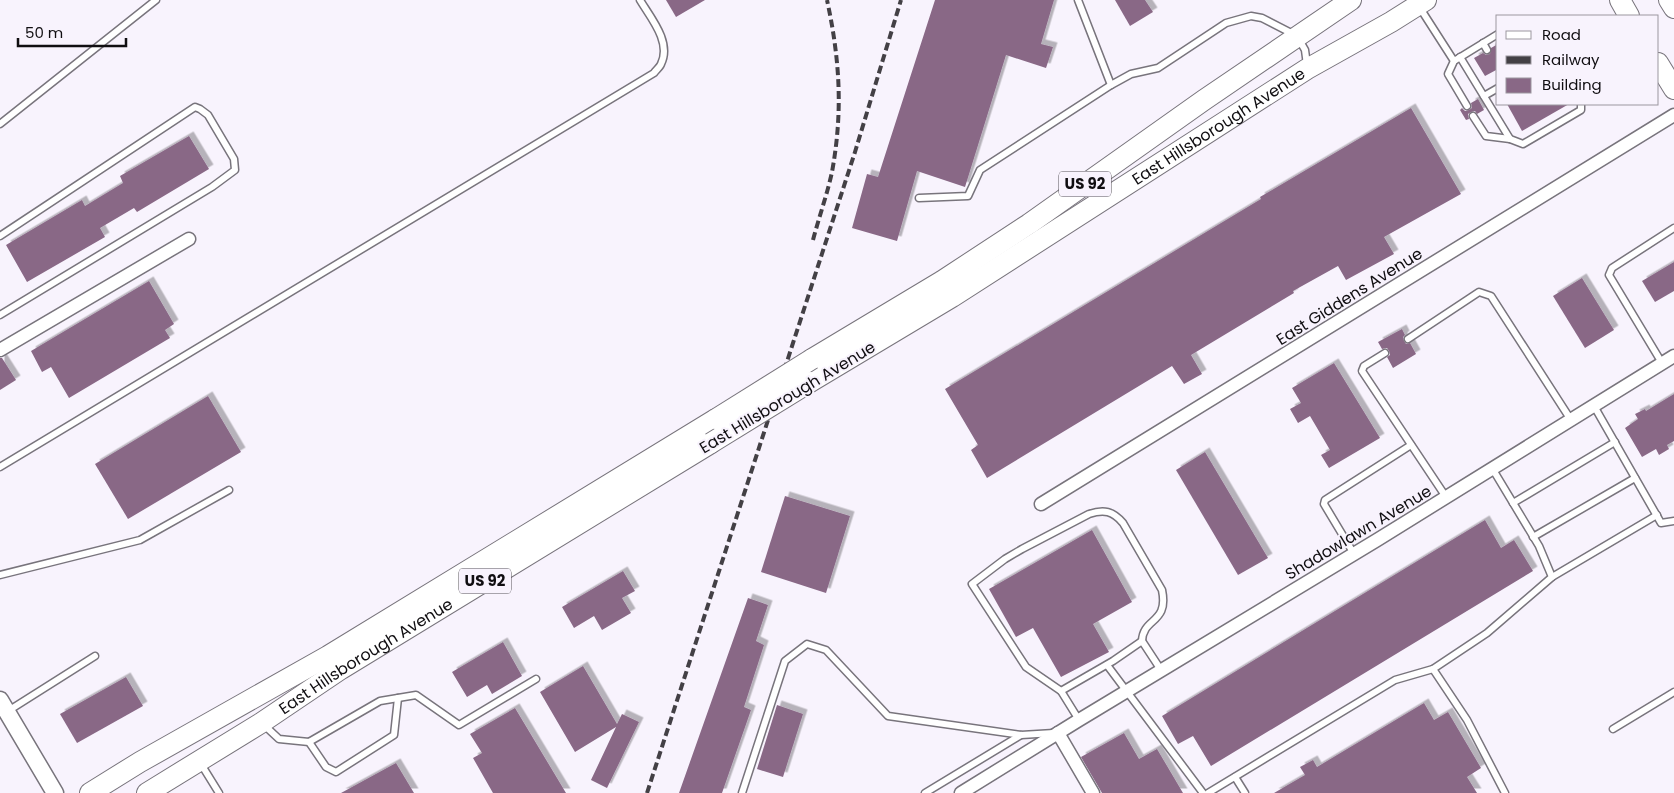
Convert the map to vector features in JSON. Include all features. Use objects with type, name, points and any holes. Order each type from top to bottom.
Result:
[{"type":"main road","name":"East Hillsborough Avenue","points":[[90,793],[140,762],[328,656],[942,281],[1029,224],[1351,0]]},
{"type":"main road","points":[[1620,0],[1628,15]]},
{"type":"main road","points":[[1669,0],[1674,8]]},
{"type":"main road","name":"East Hillsborough Avenue","points":[[147,793],[261,723],[341,669],[952,297],[1307,69],[1422,2]]},
{"type":"main road","points":[[1659,65],[1674,89]]},
{"type":"street","name":"East Giddens Avenue","points":[[1041,504],[1674,115]]},
{"type":"street","points":[[0,350],[189,239]]},
{"type":"street","name":"Shadowlawn Avenue","points":[[969,791],[1079,720],[1354,554],[1674,356]]},
{"type":"street","points":[[4,706],[55,793]]},
{"type":"street","points":[[1058,733],[1093,793]]},
{"type":"lane","points":[[0,124],[156,0]]},
{"type":"lane","points":[[0,467],[654,73],[661,65],[664,56],[663,44],[657,28],[640,0]]},
{"type":"lane","points":[[1078,0],[1111,85]]},
{"type":"lane","points":[[1422,2],[1510,139]]},
{"type":"lane","points":[[919,198],[968,196],[980,170],[1111,85],[1131,74],[1158,68],[1226,23],[1251,16],[1262,18],[1297,36],[1305,50],[1307,69]]},
{"type":"lane","points":[[1467,106],[1448,74],[1457,59],[1496,35]]},
{"type":"lane","points":[[1483,43],[1487,50]]},
{"type":"lane","points":[[1484,96],[1496,89]]},
{"type":"lane","points":[[1473,116],[1486,136],[1510,139],[1523,144],[1581,110],[1581,105]]},
{"type":"lane","points":[[0,236],[195,108],[208,115],[234,159],[235,170],[212,186],[0,315]]},
{"type":"lane","points":[[1662,363],[1609,275],[1612,268],[1674,228]]},
{"type":"lane","points":[[1408,340],[1479,292],[1491,296],[1571,420]]},
{"type":"lane","points":[[1385,353],[1364,366],[1362,371],[1446,497]]},
{"type":"lane","points":[[1594,406],[1661,522],[1674,521]]},
{"type":"lane","points":[[1513,504],[1615,442]]},
{"type":"lane","points":[[1354,554],[1324,504],[1326,500],[1411,445]]},
{"type":"lane","points":[[1492,468],[1533,537],[1552,577]]},
{"type":"lane","points":[[1533,537],[1635,478]]},
{"type":"lane","points":[[0,575],[140,540],[229,490]]},
{"type":"lane","points":[[1079,720],[1061,691],[1026,667],[972,584],[1005,559],[1088,514],[1109,511],[1115,514],[1123,523],[1162,590],[1164,597],[1162,610],[1160,615],[1144,631],[1142,641],[1161,670]]},
{"type":"lane","points":[[1208,793],[1395,680],[1433,669],[1487,632],[1552,577],[1657,515]]},
{"type":"lane","points":[[1061,691],[1142,641]]},
{"type":"lane","points":[[742,793],[785,661],[807,644],[826,650],[888,716],[1021,735],[1058,733]]},
{"type":"lane","points":[[4,706],[95,656]]},
{"type":"lane","points":[[1107,664],[1203,793]]},
{"type":"lane","points":[[1433,669],[1467,720],[1506,793]]},
{"type":"lane","points":[[261,723],[279,739],[309,742],[380,701],[416,695],[459,725],[536,678]]},
{"type":"lane","points":[[1612,729],[1674,692]]},
{"type":"lane","points":[[309,742],[326,767],[336,772],[394,735],[398,698]]},
{"type":"lane","points":[[925,793],[1021,735]]},
{"type":"lane","points":[[199,760],[219,793]]},
{"type":"lane","points":[[1236,776],[1245,793]]},
{"type":"building","points":[[666,0],[705,0],[676,17]]},
{"type":"building","points":[[935,0],[1054,0],[1041,44],[1053,47],[1046,68],[1006,55],[965,187],[917,171],[897,241],[852,228],[867,174],[878,177]]},
{"type":"building","points":[[1115,0],[1145,0],[1153,12],[1130,26]]},
{"type":"building","points":[[1496,45],[1496,70],[1485,76],[1474,58],[1483,53],[1486,55],[1490,54],[1491,48]]},
{"type":"building","points":[[1478,99],[1484,110],[1477,114],[1475,111],[1471,112],[1468,114],[1469,119],[1466,120],[1460,110],[1462,108],[1465,111],[1469,110],[1472,108],[1471,103]]},
{"type":"building","points":[[1508,105],[1567,105],[1522,131]]},
{"type":"building","points":[[1411,108],[1461,194],[1384,237],[1394,254],[1346,280],[1338,266],[1293,291],[1294,293],[1191,355],[1202,374],[1184,384],[1172,366],[987,478],[971,450],[978,445],[945,389],[1261,199],[1260,197]]},
{"type":"building","points":[[189,136],[209,169],[137,212],[134,208],[100,228],[105,237],[27,282],[6,245],[82,200],[85,206],[123,183],[120,176]]},
{"type":"building","points":[[1674,262],[1674,291],[1655,302],[1642,281]]},
{"type":"building","points":[[1582,278],[1614,330],[1585,348],[1553,296]]},
{"type":"building","points":[[149,281],[174,324],[165,330],[170,338],[69,398],[51,367],[42,372],[31,351]]},
{"type":"building","points":[[1402,329],[1405,335],[1403,337],[1404,341],[1406,344],[1410,343],[1416,354],[1393,368],[1387,357],[1390,355],[1389,351],[1387,348],[1382,349],[1378,342]]},
{"type":"building","points":[[0,358],[2,358],[16,380],[0,390]]},
{"type":"building","points":[[1334,363],[1380,438],[1329,468],[1321,455],[1330,450],[1310,416],[1298,423],[1290,409],[1301,403],[1292,388]]},
{"type":"building","points":[[1674,394],[1674,441],[1667,445],[1669,449],[1659,455],[1656,449],[1642,457],[1625,428],[1638,419],[1635,414],[1645,409],[1646,411]]},
{"type":"building","points":[[208,396],[241,452],[128,519],[95,464]]},
{"type":"building","points":[[1205,452],[1268,558],[1238,575],[1176,470]]},
{"type":"building","points":[[785,496],[850,516],[826,593],[761,572]]},
{"type":"building","points":[[1485,520],[1501,548],[1514,540],[1533,571],[1211,766],[1193,736],[1178,744],[1162,716]]},
{"type":"building","points":[[1092,530],[1132,602],[1093,624],[1109,652],[1061,677],[1033,628],[1016,637],[989,589]]},
{"type":"building","points":[[623,571],[635,591],[622,598],[631,613],[602,630],[594,616],[574,628],[562,607]]},
{"type":"building","points":[[748,598],[768,605],[756,641],[764,645],[744,707],[751,710],[722,793],[679,793]]},
{"type":"building","points":[[503,642],[522,676],[492,694],[487,685],[467,697],[452,672]]},
{"type":"building","points":[[583,666],[617,724],[622,714],[639,722],[607,788],[591,780],[616,727],[575,752],[540,692]]},
{"type":"building","points":[[126,677],[143,706],[77,743],[60,714]]},
{"type":"building","points":[[1424,703],[1434,720],[1448,712],[1481,768],[1467,777],[1477,793],[1274,793],[1305,775],[1300,767],[1313,760],[1317,767]]},
{"type":"building","points":[[777,705],[803,714],[783,777],[757,769]]},
{"type":"building","points":[[515,708],[566,793],[493,793],[473,758],[482,753],[470,734]]},
{"type":"building","points":[[1124,733],[1139,759],[1157,749],[1183,793],[1102,793],[1081,757]]},
{"type":"building","points":[[396,763],[414,793],[341,793]]},
{"type":"railway","points":[[813,240],[832,172],[838,128],[837,65],[827,0]]},
{"type":"railway","points":[[647,793],[855,152],[901,0]]}]
